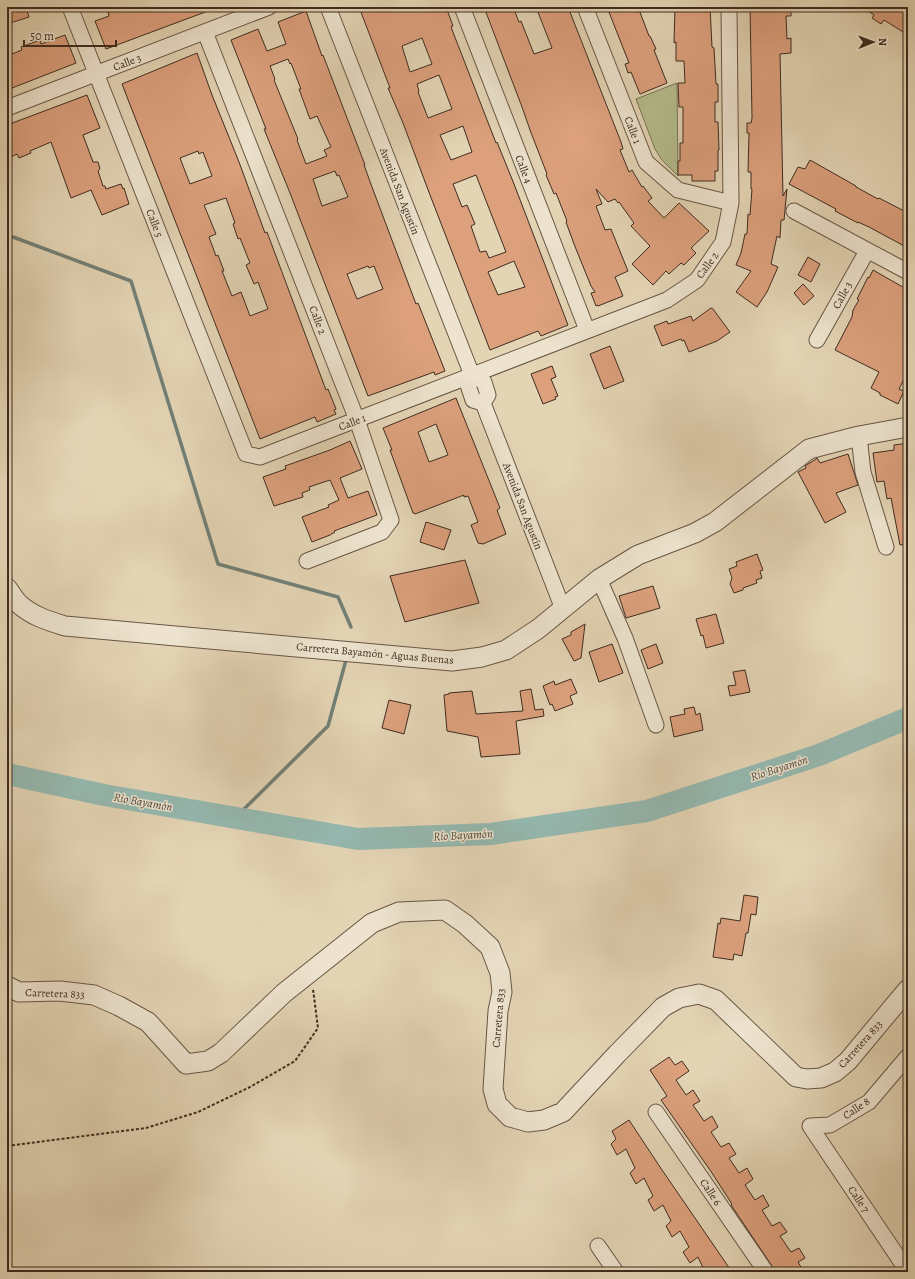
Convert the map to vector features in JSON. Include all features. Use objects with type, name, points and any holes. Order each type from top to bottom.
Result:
[{"type":"street","name":"Calle 5","points":[[70,7],[240,439]]},
{"type":"street","name":"Calle 3","points":[[7,108],[269,7]]},
{"type":"street","name":"Avenida San Agustín","points":[[328,7],[472,375],[468,385],[473,400],[483,404],[563,609]]},
{"type":"street","name":"Calle 4","points":[[462,7],[587,330]]},
{"type":"street","name":"Calle 1","points":[[585,7],[646,162],[678,190],[731,203]]},
{"type":"street","name":"Calle 2","points":[[472,375],[667,300],[697,280],[723,242],[731,203],[729,7]]},
{"type":"street","name":"Calle 2","points":[[205,32],[357,420],[392,520],[382,532],[307,561]]},
{"type":"street","points":[[794,211],[908,272]]},
{"type":"street","name":"Calle 3","points":[[817,340],[867,251]]},
{"type":"street","name":"Calle 1","points":[[240,439],[246,454],[260,457],[472,375]]},
{"type":"street","name":"Carretera Bayamón - Aguas Buenas","points":[[7,588],[18,603],[32,614],[65,626],[452,661],[482,657],[506,650],[538,629],[599,579],[638,555],[716,522],[809,449],[859,436],[908,427]]},
{"type":"street","points":[[859,436],[864,472],[886,547]]},
{"type":"street","points":[[599,579],[624,638],[656,725]]},
{"type":"street","name":"Carretera 833","points":[[7,986],[19,992],[60,991],[94,995],[119,1006],[148,1022],[186,1064],[208,1061],[221,1053],[284,993],[372,923],[399,912],[445,910],[465,924],[490,947],[500,973],[502,992],[498,1011],[492,1089],[497,1104],[510,1117],[528,1122],[544,1120],[563,1112],[663,1007],[678,998],[699,994],[716,1000],[796,1076],[807,1079],[821,1078],[835,1072],[848,1061],[908,989]]},
{"type":"street","name":"Calle 8","points":[[810,1126],[830,1125],[868,1102],[908,1057]]},
{"type":"street","name":"Calle 6","points":[[656,1112],[766,1272]]},
{"type":"street","name":"Calle 7","points":[[810,1126],[908,1272]]},
{"type":"street","points":[[598,1246],[616,1272]]},
{"type":"path","points":[[7,1146],[146,1128],[198,1112],[250,1087],[295,1061],[318,1028],[311,972]]},
{"type":"green space","points":[[677,83],[678,176],[662,160],[655,149],[636,99]]},
{"type":"building","points":[[7,7],[26,7],[29,17],[7,24]]},
{"type":"building","points":[[121,7],[216,8],[106,49],[95,21],[109,16],[108,12]]},
{"type":"building","points":[[359,7],[446,7],[453,26],[451,27],[496,143],[497,142],[514,184],[568,325],[541,336],[538,331],[490,350],[403,123],[388,88],[390,88]],"holes":[[[422,38],[432,64],[410,72],[402,46]],[[439,75],[452,109],[428,118],[418,92],[417,84]],[[463,126],[472,152],[451,160],[440,135]],[[476,175],[506,252],[489,258],[486,251],[480,252],[471,226],[475,224],[467,205],[462,207],[453,184]],[[514,261],[525,287],[498,295],[488,272]]]},
{"type":"building","points":[[484,7],[513,7],[519,22],[521,21],[534,54],[552,48],[536,7],[568,7],[621,142],[623,149],[620,150],[629,172],[632,170],[642,187],[643,186],[652,198],[648,201],[664,218],[679,203],[709,231],[691,248],[696,253],[684,265],[681,263],[669,274],[666,271],[653,285],[632,264],[650,246],[631,226],[634,223],[619,202],[618,203],[615,199],[608,202],[596,189],[602,204],[596,206],[605,230],[611,229],[628,271],[615,277],[623,296],[596,306],[591,293],[595,292],[591,286],[574,244],[556,193],[554,194],[546,175],[547,174]]},
{"type":"building","points":[[607,7],[638,7],[649,36],[656,49],[654,50],[667,83],[640,94],[631,72],[628,73],[625,64],[629,63]]},
{"type":"building","points":[[675,7],[710,7],[712,47],[714,48],[716,84],[718,84],[718,102],[715,102],[715,122],[718,122],[719,150],[718,171],[715,171],[715,181],[692,181],[692,175],[678,175],[680,143],[683,143],[683,107],[679,107],[678,83],[685,83],[684,61],[676,61],[676,42],[674,43]]},
{"type":"building","points":[[750,7],[791,7],[791,16],[786,16],[787,39],[791,38],[791,53],[780,54],[783,196],[787,189],[784,220],[781,220],[780,238],[777,236],[771,264],[778,267],[767,292],[757,307],[736,292],[751,271],[736,265],[741,253],[745,234],[747,234],[748,214],[750,215],[752,189],[751,172],[748,172],[749,133],[747,133],[747,123],[751,123],[752,118]]},
{"type":"building","points":[[862,7],[908,7],[908,35],[884,20],[881,24],[872,18],[874,15]]},
{"type":"building","points":[[306,11],[416,304],[418,303],[445,371],[435,375],[434,372],[368,396],[231,40],[258,29],[267,51],[286,44],[278,22]],"holes":[[[288,59],[301,89],[299,89],[310,119],[317,116],[331,147],[324,150],[327,156],[306,164],[270,66]],[[335,171],[337,176],[339,175],[348,197],[322,206],[313,179]],[[368,266],[369,268],[374,266],[383,289],[357,299],[347,274]]]},
{"type":"building","points":[[65,35],[76,63],[7,90],[7,56],[22,50],[21,47],[40,40],[41,44]]},
{"type":"building","points":[[197,53],[265,233],[267,232],[326,390],[328,389],[336,409],[334,410],[336,414],[317,422],[315,417],[260,439],[122,84]],"holes":[[[198,151],[199,154],[203,152],[212,176],[190,184],[180,158]],[[226,198],[235,223],[233,224],[238,239],[240,238],[250,263],[246,265],[254,284],[258,282],[268,309],[250,316],[241,292],[232,296],[222,271],[224,271],[218,255],[216,256],[209,237],[216,234],[204,205]]]},
{"type":"building","points":[[87,95],[100,128],[83,135],[93,162],[98,162],[100,169],[98,171],[103,186],[105,186],[106,189],[121,184],[123,189],[124,188],[129,204],[102,215],[91,190],[71,198],[51,142],[30,151],[31,153],[19,158],[17,154],[7,159],[7,125]]},
{"type":"building","points":[[810,160],[878,199],[879,198],[908,213],[908,248],[835,211],[836,209],[789,184],[798,167],[805,169]]},
{"type":"building","points":[[808,257],[820,264],[811,282],[798,275]]},
{"type":"building","points":[[873,270],[908,290],[908,371],[899,389],[904,391],[898,404],[880,395],[880,393],[871,388],[879,372],[835,350],[852,317],[853,310],[859,300],[857,299]]},
{"type":"building","points":[[803,284],[814,296],[804,305],[794,293]]},
{"type":"building","points":[[711,308],[730,332],[717,341],[689,352],[684,340],[682,341],[681,339],[662,346],[654,326],[667,321],[668,324],[691,316],[693,321]]},
{"type":"building","points":[[610,346],[624,381],[604,389],[590,354]]},
{"type":"building","points":[[552,366],[556,377],[551,379],[558,396],[555,397],[556,399],[543,404],[531,374]]},
{"type":"building","points":[[456,398],[500,508],[497,510],[506,534],[483,544],[478,543],[471,525],[478,522],[468,496],[464,497],[464,495],[415,514],[413,513],[383,428]],"holes":[[[436,424],[448,455],[429,462],[418,432]]]},
{"type":"building","points":[[350,441],[362,469],[340,478],[348,498],[368,491],[377,515],[334,531],[335,532],[330,535],[312,542],[302,517],[329,507],[328,505],[339,500],[330,480],[309,487],[310,490],[302,493],[303,497],[274,506],[263,477],[286,469],[285,466],[330,450]]},
{"type":"building","points":[[908,443],[908,544],[900,545],[891,498],[887,499],[884,481],[877,482],[873,453],[894,450],[894,445]]},
{"type":"building","points":[[848,454],[858,485],[836,493],[846,512],[825,523],[798,472],[806,468],[805,466],[817,458],[820,463]]},
{"type":"building","points":[[426,522],[451,530],[444,550],[420,542]]},
{"type":"building","points":[[757,554],[763,570],[760,571],[762,578],[756,580],[757,583],[734,593],[730,584],[732,578],[729,569],[737,566],[736,562]]},
{"type":"building","points":[[465,560],[479,603],[405,622],[390,576]]},
{"type":"building","points":[[653,586],[660,608],[626,618],[619,596]]},
{"type":"building","points":[[716,614],[724,643],[706,648],[703,635],[701,636],[696,619]]},
{"type":"building","points":[[585,624],[581,658],[574,661],[562,639],[571,635],[571,632]]},
{"type":"building","points":[[612,644],[623,673],[599,682],[589,652]]},
{"type":"building","points":[[656,644],[663,663],[648,669],[641,650]]},
{"type":"building","points":[[745,670],[750,692],[730,696],[728,686],[736,685],[733,672]]},
{"type":"building","points":[[571,679],[577,693],[570,696],[573,704],[555,711],[552,704],[550,705],[543,686],[554,681],[555,685]]},
{"type":"building","points":[[531,689],[535,710],[543,709],[544,716],[516,721],[520,754],[481,757],[478,737],[447,731],[444,695],[449,693],[472,691],[476,714],[523,711],[520,691]]},
{"type":"building","points":[[389,700],[411,705],[404,734],[382,728]]},
{"type":"building","points":[[694,707],[696,715],[700,713],[703,730],[674,737],[670,717],[685,714],[684,709]]},
{"type":"building","points":[[744,895],[758,897],[756,915],[751,914],[742,956],[734,954],[733,960],[713,957],[718,923],[720,924],[721,918],[740,921]]},
{"type":"building","points":[[669,1057],[675,1065],[682,1061],[689,1071],[676,1080],[686,1095],[693,1090],[700,1101],[693,1105],[704,1121],[712,1116],[718,1127],[711,1132],[721,1147],[729,1143],[736,1154],[729,1158],[739,1173],[747,1168],[753,1179],[745,1185],[755,1200],[763,1195],[769,1206],[762,1210],[772,1226],[780,1222],[787,1232],[780,1236],[791,1252],[799,1248],[805,1258],[798,1262],[804,1272],[776,1272],[731,1205],[732,1204],[710,1170],[661,1100],[667,1096],[650,1070]]},
{"type":"building","points":[[629,1120],[732,1272],[705,1272],[698,1257],[690,1263],[683,1252],[689,1247],[680,1231],[672,1237],[666,1226],[671,1221],[663,1205],[654,1211],[648,1200],[653,1196],[644,1178],[636,1184],[630,1173],[635,1168],[626,1149],[617,1155],[611,1144],[616,1139],[612,1131]]},
{"type":"waterway","points":[[7,237],[13,237],[131,281],[218,564],[338,597],[351,627]]},
{"type":"waterway","points":[[235,818],[328,726],[346,660]]},
{"type":"waterway","name":"Río Bayamón","points":[[7,774],[104,795],[358,839],[491,834],[647,811],[819,755],[908,718]]}]
